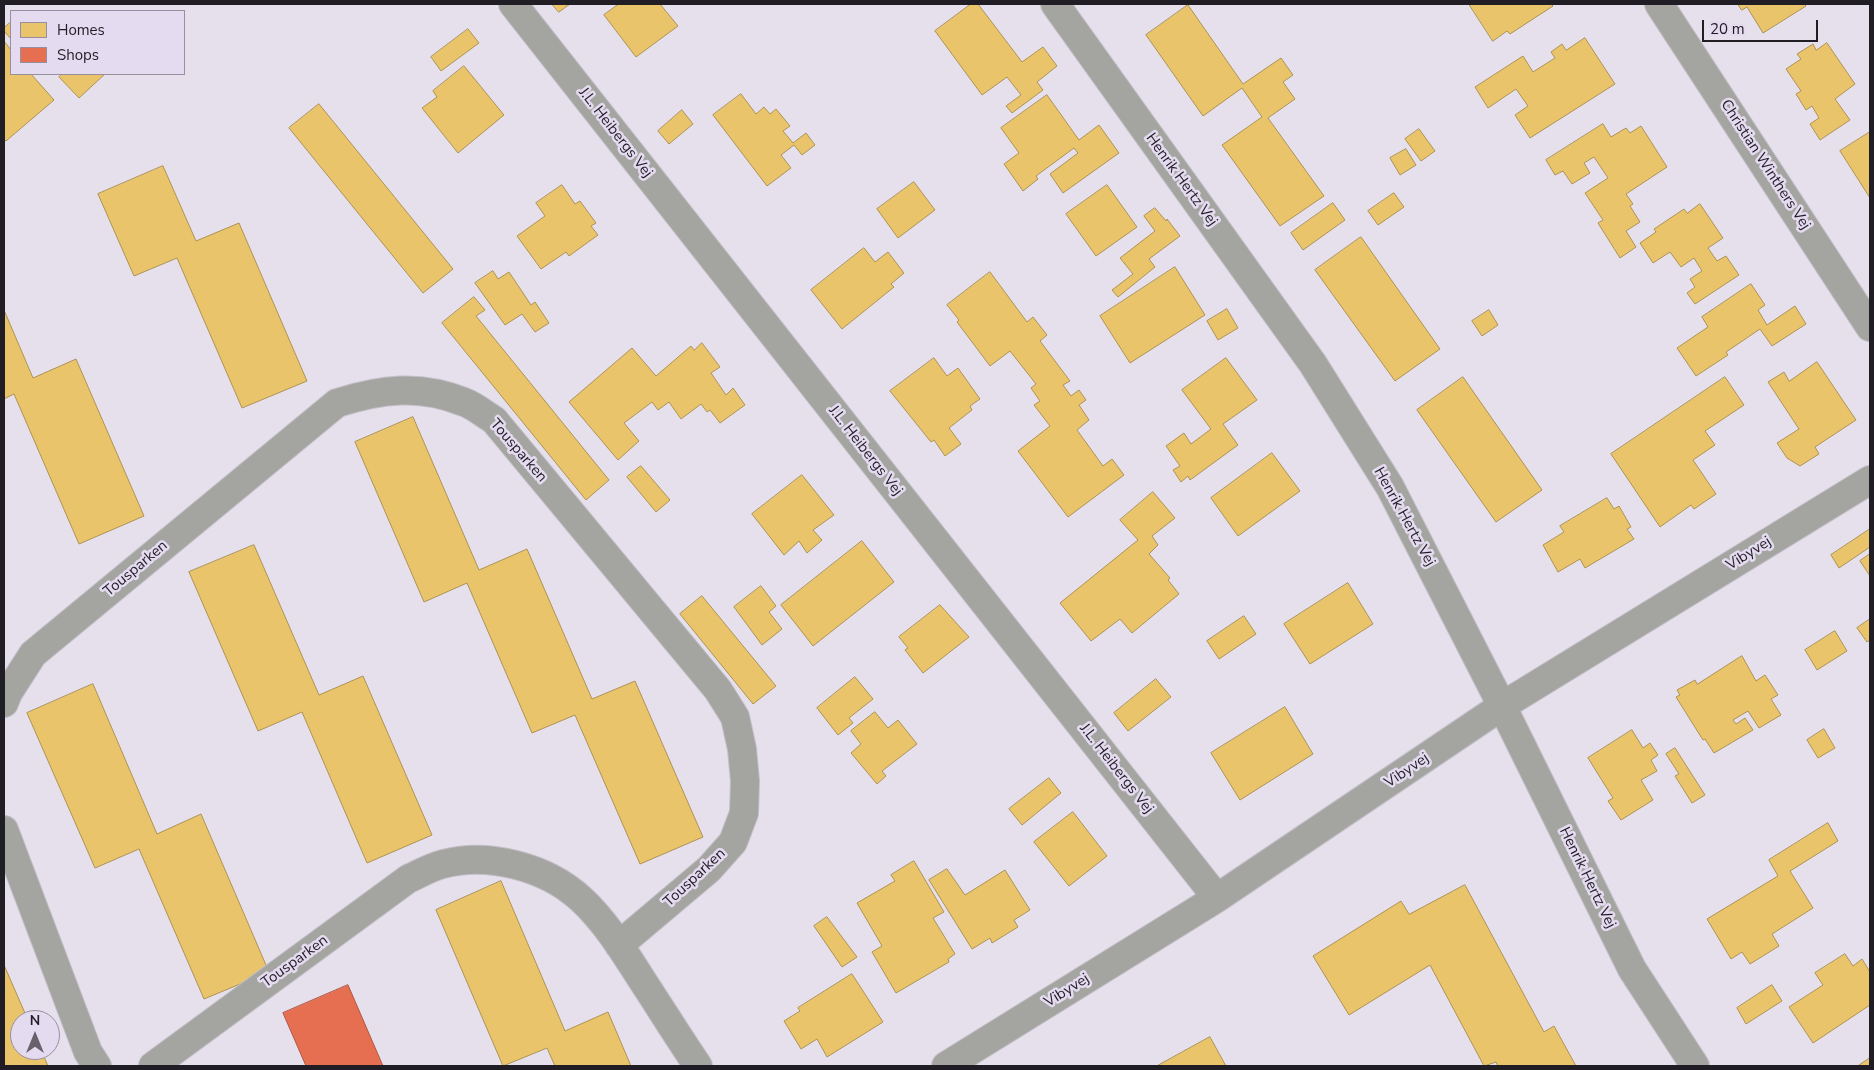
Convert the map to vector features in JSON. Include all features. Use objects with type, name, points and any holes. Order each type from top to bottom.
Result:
[{"type":"street","name":"J.L. Heibergs Vej","points":[[514,4],[1217,898]]},
{"type":"street","name":"Henrik Hertz Vej","points":[[1055,4],[1313,364],[1390,487],[1502,706],[1632,969],[1695,1066]]},
{"type":"street","name":"Christian Winthers Vej","points":[[1659,4],[1870,327]]},
{"type":"street","name":"Tousparken","points":[[4,703],[8,693],[33,654],[337,403],[364,394],[396,390],[430,391],[466,402],[494,420],[718,690],[736,717],[745,781],[744,813],[733,842],[709,869],[619,944]]},
{"type":"street","name":"Vibyvej","points":[[946,1066],[1217,898],[1502,706],[1870,480]]},
{"type":"street","points":[[4,830],[88,1052],[97,1066]]},
{"type":"street","name":"Tousparken","points":[[153,1066],[408,879],[443,864],[475,860],[512,863],[552,879],[580,898],[619,944],[698,1066]]},
{"type":"building: Homes","points":[[552,4],[570,4],[559,12]]},
{"type":"building: Homes","points":[[619,4],[660,4],[678,26],[636,57],[604,15]]},
{"type":"building: Homes","points":[[971,4],[978,4],[1022,62],[1043,47],[1057,66],[1037,82],[1043,90],[1012,113],[1006,106],[1021,95],[1007,77],[982,95],[935,31]]},
{"type":"building: Homes","points":[[1469,4],[1551,4],[1553,6],[1510,34],[1507,31],[1493,41]]},
{"type":"building: Homes","points":[[1738,4],[1804,4],[1806,6],[1763,33],[1747,7],[1742,10]]},
{"type":"building: Homes","points":[[1188,5],[1243,84],[1281,58],[1293,75],[1283,82],[1295,99],[1268,118],[1324,196],[1280,226],[1222,145],[1262,117],[1242,88],[1203,116],[1146,35]]},
{"type":"building: Homes","points":[[10,23],[10,38],[4,31],[4,28]]},
{"type":"building: Homes","points":[[468,29],[479,43],[441,71],[431,57]]},
{"type":"building: Homes","points":[[1585,38],[1615,84],[1530,138],[1515,115],[1528,106],[1516,89],[1488,108],[1475,87],[1523,56],[1533,72],[1555,58],[1551,52],[1562,44],[1566,50]]},
{"type":"building: Homes","points":[[4,41],[10,49],[10,75],[32,75],[54,100],[6,141],[4,139]]},
{"type":"building: Homes","points":[[1827,43],[1855,84],[1835,99],[1850,120],[1820,140],[1810,124],[1819,118],[1812,106],[1806,110],[1796,94],[1801,91],[1786,69],[1801,59],[1797,54],[1813,44],[1816,50]]},
{"type":"building: Homes","points":[[464,66],[504,115],[458,153],[422,108],[437,97],[433,91]]},
{"type":"building: Homes","points":[[61,75],[104,75],[79,98],[59,77]]},
{"type":"building: Homes","points":[[741,94],[756,114],[764,107],[770,114],[776,109],[790,126],[783,131],[793,143],[806,133],[815,145],[802,155],[794,145],[781,155],[791,168],[767,186],[713,115]]},
{"type":"building: Homes","points":[[1047,95],[1079,140],[1099,125],[1119,153],[1063,193],[1050,174],[1078,153],[1074,148],[1036,176],[1038,179],[1023,191],[1004,164],[1019,153],[1001,128]]},
{"type":"building: Homes","points":[[319,104],[453,269],[423,293],[289,128]]},
{"type":"building: Homes","points":[[682,110],[693,124],[669,144],[658,131]]},
{"type":"building: Homes","points":[[1603,124],[1611,137],[1626,128],[1630,133],[1641,126],[1667,167],[1626,194],[1633,204],[1630,206],[1640,222],[1626,231],[1636,247],[1620,258],[1598,223],[1603,220],[1585,193],[1608,178],[1594,157],[1584,163],[1590,173],[1572,184],[1563,171],[1555,175],[1546,160]]},
{"type":"building: Homes","points":[[1419,129],[1435,151],[1421,161],[1405,139]]},
{"type":"building: Homes","points":[[1870,132],[1870,198],[1840,151]]},
{"type":"building: Homes","points":[[1406,149],[1416,165],[1400,175],[1390,158]]},
{"type":"building: Homes","points":[[163,166],[196,241],[239,223],[307,381],[242,408],[177,258],[134,276],[98,194]]},
{"type":"building: Homes","points":[[914,182],[935,210],[898,238],[877,209]]},
{"type":"building: Homes","points":[[562,185],[575,204],[580,201],[596,223],[591,226],[598,235],[569,256],[566,252],[541,269],[517,236],[545,216],[536,203]]},
{"type":"building: Homes","points":[[1107,185],[1137,227],[1096,256],[1066,214]]},
{"type":"building: Homes","points":[[1394,193],[1404,207],[1378,225],[1368,211]]},
{"type":"building: Homes","points":[[1333,203],[1345,220],[1303,250],[1291,233]]},
{"type":"building: Homes","points":[[1700,204],[1723,238],[1708,248],[1717,261],[1726,256],[1739,275],[1695,304],[1687,293],[1695,287],[1690,279],[1702,271],[1694,258],[1681,267],[1670,252],[1653,263],[1640,243],[1656,232],[1654,229],[1684,209],[1687,213]]},
{"type":"building: Homes","points":[[1155,208],[1166,221],[1167,219],[1180,236],[1149,259],[1155,267],[1118,297],[1112,290],[1133,274],[1120,258],[1155,231],[1144,216]]},
{"type":"building: Homes","points":[[1361,237],[1440,349],[1395,381],[1315,270]]},
{"type":"building: Homes","points":[[864,248],[875,262],[888,252],[904,273],[891,284],[894,287],[842,329],[811,290]]},
{"type":"building: Homes","points":[[1175,267],[1205,315],[1130,363],[1100,316]]},
{"type":"building: Homes","points":[[493,271],[498,279],[509,272],[531,305],[535,302],[549,323],[535,332],[522,314],[505,325],[475,283]]},
{"type":"building: Homes","points":[[990,272],[1027,322],[1033,317],[1047,335],[1040,341],[1070,381],[1063,385],[1071,396],[1079,390],[1086,400],[1079,405],[1089,420],[1077,430],[1103,466],[1112,459],[1124,475],[1068,517],[1018,451],[1050,426],[1034,405],[1040,401],[1031,388],[1036,384],[1010,351],[990,366],[957,322],[959,320],[947,305]]},
{"type":"building: Homes","points":[[1751,284],[1765,305],[1758,310],[1767,325],[1795,306],[1806,324],[1772,346],[1760,329],[1726,352],[1728,355],[1696,376],[1677,348],[1708,327],[1702,317]]},
{"type":"building: Homes","points":[[474,297],[485,310],[476,316],[609,480],[586,500],[442,323]]},
{"type":"building: Homes","points":[[1227,309],[1238,328],[1218,340],[1207,321]]},
{"type":"building: Homes","points":[[4,310],[33,378],[76,359],[144,516],[79,544],[14,394],[4,399]]},
{"type":"building: Homes","points":[[1489,310],[1498,325],[1482,336],[1472,321]]},
{"type":"building: Homes","points":[[702,343],[720,367],[711,373],[726,395],[733,388],[745,405],[720,423],[710,410],[707,412],[701,404],[681,419],[669,402],[658,410],[652,402],[624,423],[639,441],[618,460],[569,402],[632,348],[656,376],[691,346],[694,350]]},
{"type":"building: Homes","points":[[934,358],[947,376],[958,368],[980,399],[970,406],[972,410],[949,428],[961,444],[945,456],[934,440],[931,442],[890,391]]},
{"type":"building: Homes","points":[[1226,358],[1257,400],[1223,424],[1238,445],[1190,480],[1188,476],[1181,482],[1173,470],[1180,466],[1166,446],[1184,433],[1191,444],[1211,429],[1182,390]]},
{"type":"building: Homes","points":[[1817,362],[1856,420],[1815,447],[1819,454],[1800,466],[1787,458],[1777,443],[1799,429],[1768,382],[1784,372],[1789,381]]},
{"type":"building: Homes","points":[[1463,377],[1542,490],[1496,522],[1417,410]]},
{"type":"building: Homes","points":[[1725,377],[1744,405],[1705,431],[1715,445],[1693,460],[1716,494],[1694,509],[1691,505],[1660,527],[1611,454]]},
{"type":"building: Homes","points":[[413,417],[479,570],[527,549],[592,699],[635,681],[703,837],[640,864],[575,715],[532,733],[467,583],[424,602],[355,442]]},
{"type":"building: Homes","points":[[1272,453],[1300,491],[1238,536],[1211,498]]},
{"type":"building: Homes","points":[[641,466],[670,500],[656,512],[627,477]]},
{"type":"building: Homes","points":[[802,475],[834,515],[813,530],[822,540],[807,553],[799,541],[784,555],[752,514]]},
{"type":"building: Homes","points":[[1153,492],[1175,518],[1152,536],[1158,545],[1149,554],[1170,578],[1168,580],[1179,594],[1132,633],[1120,619],[1091,641],[1060,603],[1138,540],[1120,520]]},
{"type":"building: Homes","points":[[1607,498],[1614,509],[1619,506],[1631,527],[1627,529],[1634,539],[1585,568],[1580,559],[1558,572],[1543,545],[1564,532],[1560,526]]},
{"type":"building: Homes","points":[[1870,529],[1870,547],[1839,568],[1831,555]]},
{"type":"building: Homes","points":[[862,541],[894,582],[813,646],[781,605]]},
{"type":"building: Homes","points":[[254,545],[319,695],[363,676],[432,835],[367,863],[302,712],[258,731],[189,572]]},
{"type":"building: Homes","points":[[1870,554],[1870,576],[1860,561]]},
{"type":"building: Homes","points":[[1348,583],[1373,624],[1310,664],[1284,624]]},
{"type":"building: Homes","points":[[761,586],[776,606],[769,612],[782,629],[762,645],[734,607]]},
{"type":"building: Homes","points":[[702,596],[776,686],[753,704],[680,614]]},
{"type":"building: Homes","points":[[940,605],[969,637],[923,673],[905,650],[908,648],[899,637]]},
{"type":"building: Homes","points":[[1244,616],[1256,634],[1219,659],[1207,641]]},
{"type":"building: Homes","points":[[1870,619],[1870,640],[1867,642],[1857,628]]},
{"type":"building: Homes","points":[[1835,631],[1847,651],[1817,670],[1805,650]]},
{"type":"building: Homes","points":[[1742,656],[1756,681],[1765,675],[1778,695],[1771,699],[1781,715],[1759,728],[1748,711],[1733,720],[1736,724],[1745,718],[1753,730],[1714,753],[1705,739],[1703,740],[1676,697],[1680,695],[1677,690],[1695,680],[1697,684]]},
{"type":"building: Homes","points":[[855,677],[873,699],[849,718],[853,723],[838,735],[817,708]]},
{"type":"building: Homes","points":[[1156,679],[1171,697],[1128,731],[1114,713]]},
{"type":"building: Homes","points":[[93,684],[157,834],[201,814],[269,972],[204,999],[139,849],[95,868],[27,713]]},
{"type":"building: Homes","points":[[1285,707],[1313,754],[1240,800],[1211,753]]},
{"type":"building: Homes","points":[[875,712],[888,728],[898,720],[917,744],[882,771],[886,776],[877,784],[851,753],[861,744],[851,731]]},
{"type":"building: Homes","points":[[1824,729],[1835,748],[1818,758],[1807,740]]},
{"type":"building: Homes","points":[[1632,730],[1643,748],[1650,743],[1658,755],[1651,760],[1657,771],[1641,780],[1653,800],[1621,820],[1608,801],[1613,798],[1588,758]]},
{"type":"building: Homes","points":[[1675,748],[1705,795],[1692,803],[1675,776],[1679,774],[1666,754]]},
{"type":"building: Homes","points":[[1049,778],[1061,793],[1022,825],[1009,809]]},
{"type":"building: Homes","points":[[1073,812],[1107,856],[1069,886],[1034,842]]},
{"type":"building: Homes","points":[[1828,823],[1838,841],[1790,871],[1813,908],[1772,934],[1779,946],[1750,964],[1742,952],[1731,959],[1707,919],[1778,876],[1769,860]]},
{"type":"building: Homes","points":[[914,861],[944,912],[933,918],[955,954],[948,959],[949,962],[896,993],[872,952],[882,946],[857,903],[895,881],[891,875]]},
{"type":"building: Homes","points":[[947,869],[965,895],[1005,870],[1030,910],[1014,920],[1018,927],[992,943],[990,938],[972,949],[929,880]]},
{"type":"building: Homes","points":[[501,881],[565,1031],[608,1012],[631,1066],[555,1066],[547,1048],[503,1066],[436,910]]},
{"type":"building: Homes","points":[[1465,885],[1544,1032],[1554,1026],[1576,1066],[1498,1066],[1496,1062],[1484,1066],[1430,965],[1349,1015],[1313,956],[1401,901],[1409,914]]},
{"type":"building: Homes","points":[[827,917],[857,957],[842,967],[814,926]]},
{"type":"building: Homes","points":[[1845,954],[1853,966],[1862,959],[1870,972],[1870,1005],[1813,1043],[1789,1007],[1823,985],[1815,973]]},
{"type":"building: Homes","points":[[4,965],[24,1010],[10,1010],[10,1060],[45,1060],[48,1066],[4,1066]]},
{"type":"building: Homes","points":[[852,974],[883,1022],[827,1057],[817,1039],[801,1049],[784,1021],[800,1011],[798,1008]]},
{"type":"building: Homes","points":[[1772,985],[1782,1001],[1746,1024],[1737,1008]]},
{"type":"building: Homes","points":[[1210,1037],[1226,1066],[1157,1066]]},
{"type":"building: Homes","points":[[1870,1058],[1870,1066],[1858,1066]]},
{"type":"building: Shops","points":[[348,985],[383,1066],[306,1066],[283,1013]]}]
